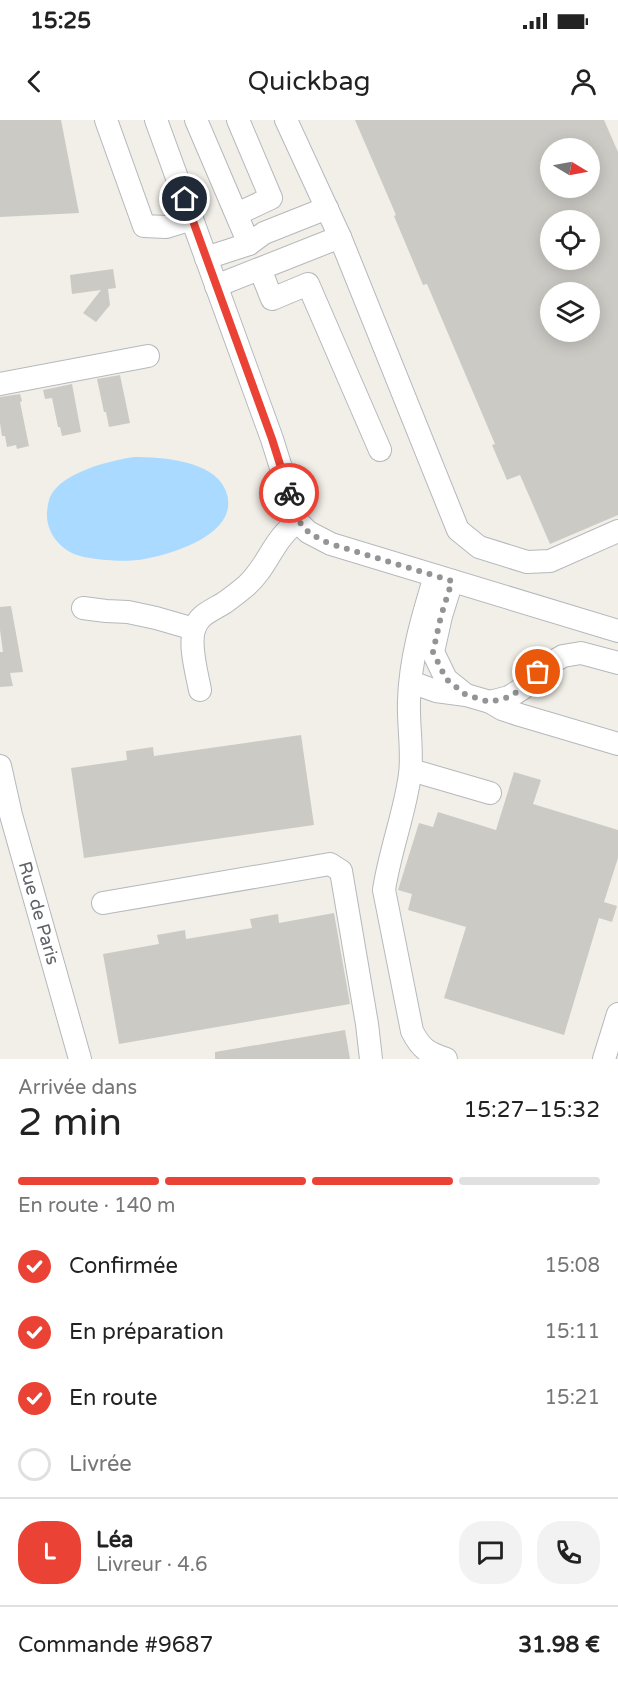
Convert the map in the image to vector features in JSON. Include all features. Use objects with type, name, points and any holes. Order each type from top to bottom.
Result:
[{"type":"street","points":[[106,120],[144,226],[166,227],[192,219]]},
{"type":"street","points":[[156,120],[272,439],[298,522],[314,536],[331,544],[618,631]]},
{"type":"street","points":[[196,120],[249,243]]},
{"type":"street","points":[[237,214],[271,198],[238,120]]},
{"type":"street","points":[[286,120],[340,237],[458,530],[478,547],[527,562],[550,561],[618,531]]},
{"type":"street","points":[[206,258],[249,243],[264,233],[327,208]]},
{"type":"street","points":[[216,286],[340,237]]},
{"type":"street","points":[[260,269],[272,299],[308,284],[380,450]]},
{"type":"street","points":[[0,384],[148,356]]},
{"type":"street","points":[[200,690],[192,638],[194,629],[203,615],[248,585],[265,564],[282,536],[298,522]]},
{"type":"street","points":[[443,578],[421,625],[409,701],[411,771],[405,807],[387,870],[384,890],[412,1031],[418,1044],[428,1053],[447,1059]]},
{"type":"street","points":[[443,578],[441,616],[433,652],[446,679],[466,695]]},
{"type":"street","points":[[83,608],[128,612],[194,629]]},
{"type":"street","points":[[490,702],[509,697],[528,685],[549,663],[564,656],[581,653],[618,663]]},
{"type":"street","points":[[411,682],[436,691],[466,695],[490,702],[520,715],[618,744]]},
{"type":"street","name":"Rue de Paris","points":[[0,769],[81,1059]]},
{"type":"street","points":[[411,771],[490,793]]},
{"type":"street","points":[[103,903],[330,864],[341,871],[371,1059]]},
{"type":"street","points":[[604,1059],[618,1014]]},
{"type":"water","points":[[134,457],[171,459],[198,466],[209,472],[225,489],[228,505],[224,519],[200,540],[184,548],[151,558],[132,561],[106,560],[80,556],[65,549],[54,538],[47,521],[49,500],[56,488],[75,474],[87,469]]},
{"type":"building","points":[[0,120],[61,120],[79,213],[0,217]]},
{"type":"building","points":[[355,120],[604,120],[618,152],[618,515],[550,544],[520,475],[507,480],[492,445],[495,444],[427,284],[423,285],[394,216],[396,215]]},
{"type":"building","points":[[113,269],[116,288],[108,289],[110,305],[96,322],[83,313],[101,290],[72,294],[70,275]]},
{"type":"building","points":[[120,375],[130,423],[109,427],[97,379]]},
{"type":"building","points":[[72,384],[81,432],[62,436],[52,398],[45,399],[43,390]]},
{"type":"building","points":[[20,394],[29,446],[17,449],[16,445],[7,447],[5,436],[2,436],[0,397]]},
{"type":"building","points":[[11,606],[23,672],[10,673],[13,686],[0,687],[0,652],[3,652],[0,607]]},
{"type":"building","points":[[301,735],[314,825],[84,858],[71,768],[127,760],[126,751],[153,747],[154,756]]},
{"type":"building","points":[[514,772],[541,780],[533,804],[618,830],[618,858],[604,902],[617,906],[612,922],[599,918],[564,1035],[444,998],[466,927],[408,910],[412,894],[398,890],[419,823],[433,827],[438,812],[496,830]]},
{"type":"building","points":[[334,913],[350,1004],[119,1044],[103,954],[159,944],[157,935],[185,930],[186,939],[252,928],[250,919],[278,914],[279,923]]},
{"type":"building","points":[[345,1030],[350,1059],[215,1059],[215,1052]]},
{"type":"way so far","points":[[289,493],[298,522],[319,539],[452,581],[433,652],[446,679],[466,695],[490,702],[509,697],[528,685],[538,672]]},
{"type":"route","points":[[185,199],[272,439],[289,493]]}]
